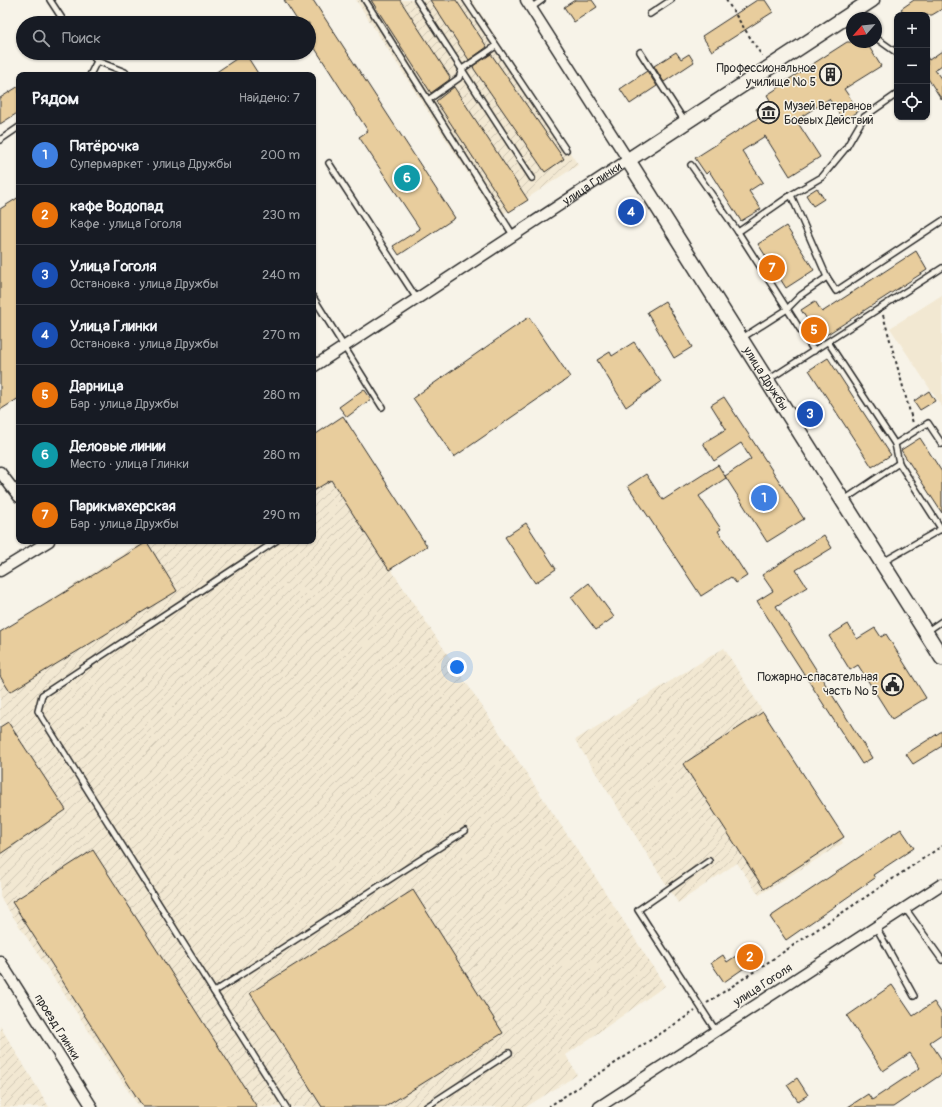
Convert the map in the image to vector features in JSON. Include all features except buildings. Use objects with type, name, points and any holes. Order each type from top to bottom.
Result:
[{"type":"street","name":"улица Глинки","points":[[316,365],[769,67],[859,11],[872,0]]},
{"type":"street","points":[[528,4],[628,160]]},
{"type":"street","name":"улица Дружбы","points":[[628,160],[942,658]]},
{"type":"street","points":[[0,472],[16,493]]},
{"type":"street","points":[[0,572],[44,544]]},
{"type":"street","name":"улица Гоголя","points":[[599,1107],[942,884]]},
{"type":"street","name":"проезд Глинки","points":[[0,960],[92,1107]]},
{"type":"lane","points":[[50,0],[60,16]]},
{"type":"lane","points":[[365,0],[513,235]]},
{"type":"lane","points":[[417,0],[532,178]]},
{"type":"lane","points":[[466,0],[566,150]]},
{"type":"lane","points":[[528,4],[542,0]]},
{"type":"lane","points":[[650,14],[671,0]]},
{"type":"lane","points":[[882,42],[894,51]]},
{"type":"lane","points":[[428,100],[459,78],[462,69],[496,46]]},
{"type":"lane","points":[[640,52],[686,122]]},
{"type":"lane","points":[[92,72],[97,61],[125,72]]},
{"type":"lane","points":[[738,232],[791,195],[822,177],[846,148],[864,118],[894,96]]},
{"type":"lane","points":[[0,140],[16,129]]},
{"type":"lane","points":[[329,163],[417,299]]},
{"type":"lane","points":[[692,166],[738,232],[786,310],[814,351]]},
{"type":"lane","points":[[791,195],[827,276],[836,291],[942,221]]},
{"type":"lane","points":[[767,381],[942,268]]},
{"type":"lane","points":[[741,339],[786,310],[801,295],[827,276]]},
{"type":"lane","points":[[316,301],[343,347],[382,407]]},
{"type":"lane","points":[[828,342],[895,444],[899,463],[941,529],[882,563]]},
{"type":"lane","points":[[895,444],[928,423],[942,444]]},
{"type":"lane","points":[[843,501],[899,463]]},
{"type":"lane","points":[[271,544],[42,695],[38,711],[286,1107]]},
{"type":"lane","points":[[925,632],[942,621]]},
{"type":"lane","points":[[214,992],[465,830]]},
{"type":"lane","points":[[709,862],[638,910],[716,1031]]},
{"type":"lane","points":[[905,908],[942,961]]},
{"type":"lane","points":[[876,927],[914,996]]},
{"type":"lane","points":[[426,1107],[509,1053]]},
{"type":"path","points":[[726,0],[769,67]]},
{"type":"path","points":[[881,308],[915,432]]},
{"type":"path","points":[[548,1107],[701,1008],[942,846]]},
{"type":"shaded area","points":[[356,0],[472,0],[578,165],[497,218]]},
{"type":"shaded area","points":[[942,295],[942,407],[890,328]]},
{"type":"shaded area","points":[[316,457],[596,878],[665,986],[566,1055],[577,1075],[526,1107],[139,1107],[0,897],[0,632],[138,544],[316,544]]},
{"type":"shaded area","points":[[724,648],[843,843],[759,895],[737,863],[678,903],[575,740]]},
{"type":"shaded area","points":[[0,1026],[49,1107],[0,1107]]},
{"type":"place","name":"Профессиональное училище № 5","points":[[831,75]]},
{"type":"place","name":"Музей Ветеранов Боевых Действий","points":[[768,113]]},
{"type":"place","name":"Деловые линии","points":[[407,178]]},
{"type":"place","name":"Улица Глинки","points":[[631,212]]},
{"type":"place","name":"Парикмахерская","points":[[772,268]]},
{"type":"place","name":"Дарница","points":[[814,330]]},
{"type":"place","name":"Улица Гоголя","points":[[810,414]]},
{"type":"place","name":"Пятёрочка","points":[[764,498]]},
{"type":"place","name":"Пожарно-спасательная часть № 5","points":[[893,684]]},
{"type":"place","name":"кафе Водопад","points":[[750,957]]}]
